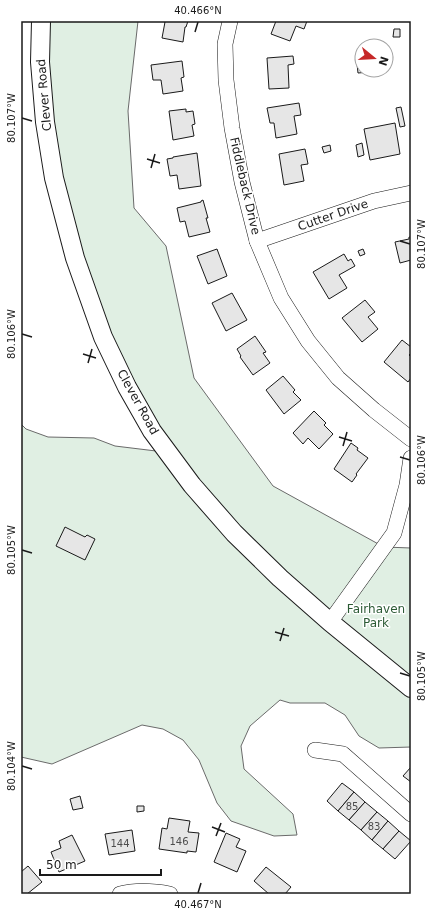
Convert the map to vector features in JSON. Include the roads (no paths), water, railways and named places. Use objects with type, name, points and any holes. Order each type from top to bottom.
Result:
[{"type":"street","name":"Clever Road","points":[[41,21],[40,62],[45,122],[54,178],[75,258],[103,337],[127,387],[152,431],[192,485],[234,533],[280,578],[330,622],[411,688]]},
{"type":"street","name":"Fiddleback Drive","points":[[230,21],[225,44],[226,80],[232,128],[242,182],[257,241],[281,298],[308,341],[338,378],[374,410],[411,439]]},
{"type":"street","name":"Cutter Drive","points":[[257,241],[374,201],[411,193]]},
{"type":"street","points":[[330,622],[394,532],[411,458]]},
{"type":"street","points":[[315,750],[343,754],[411,814]]},
{"type":"street","points":[[120,894],[128,892],[159,892],[170,894]]},
{"type":"park label","name":"Fairhaven Park","points":[[376,616]]}]
